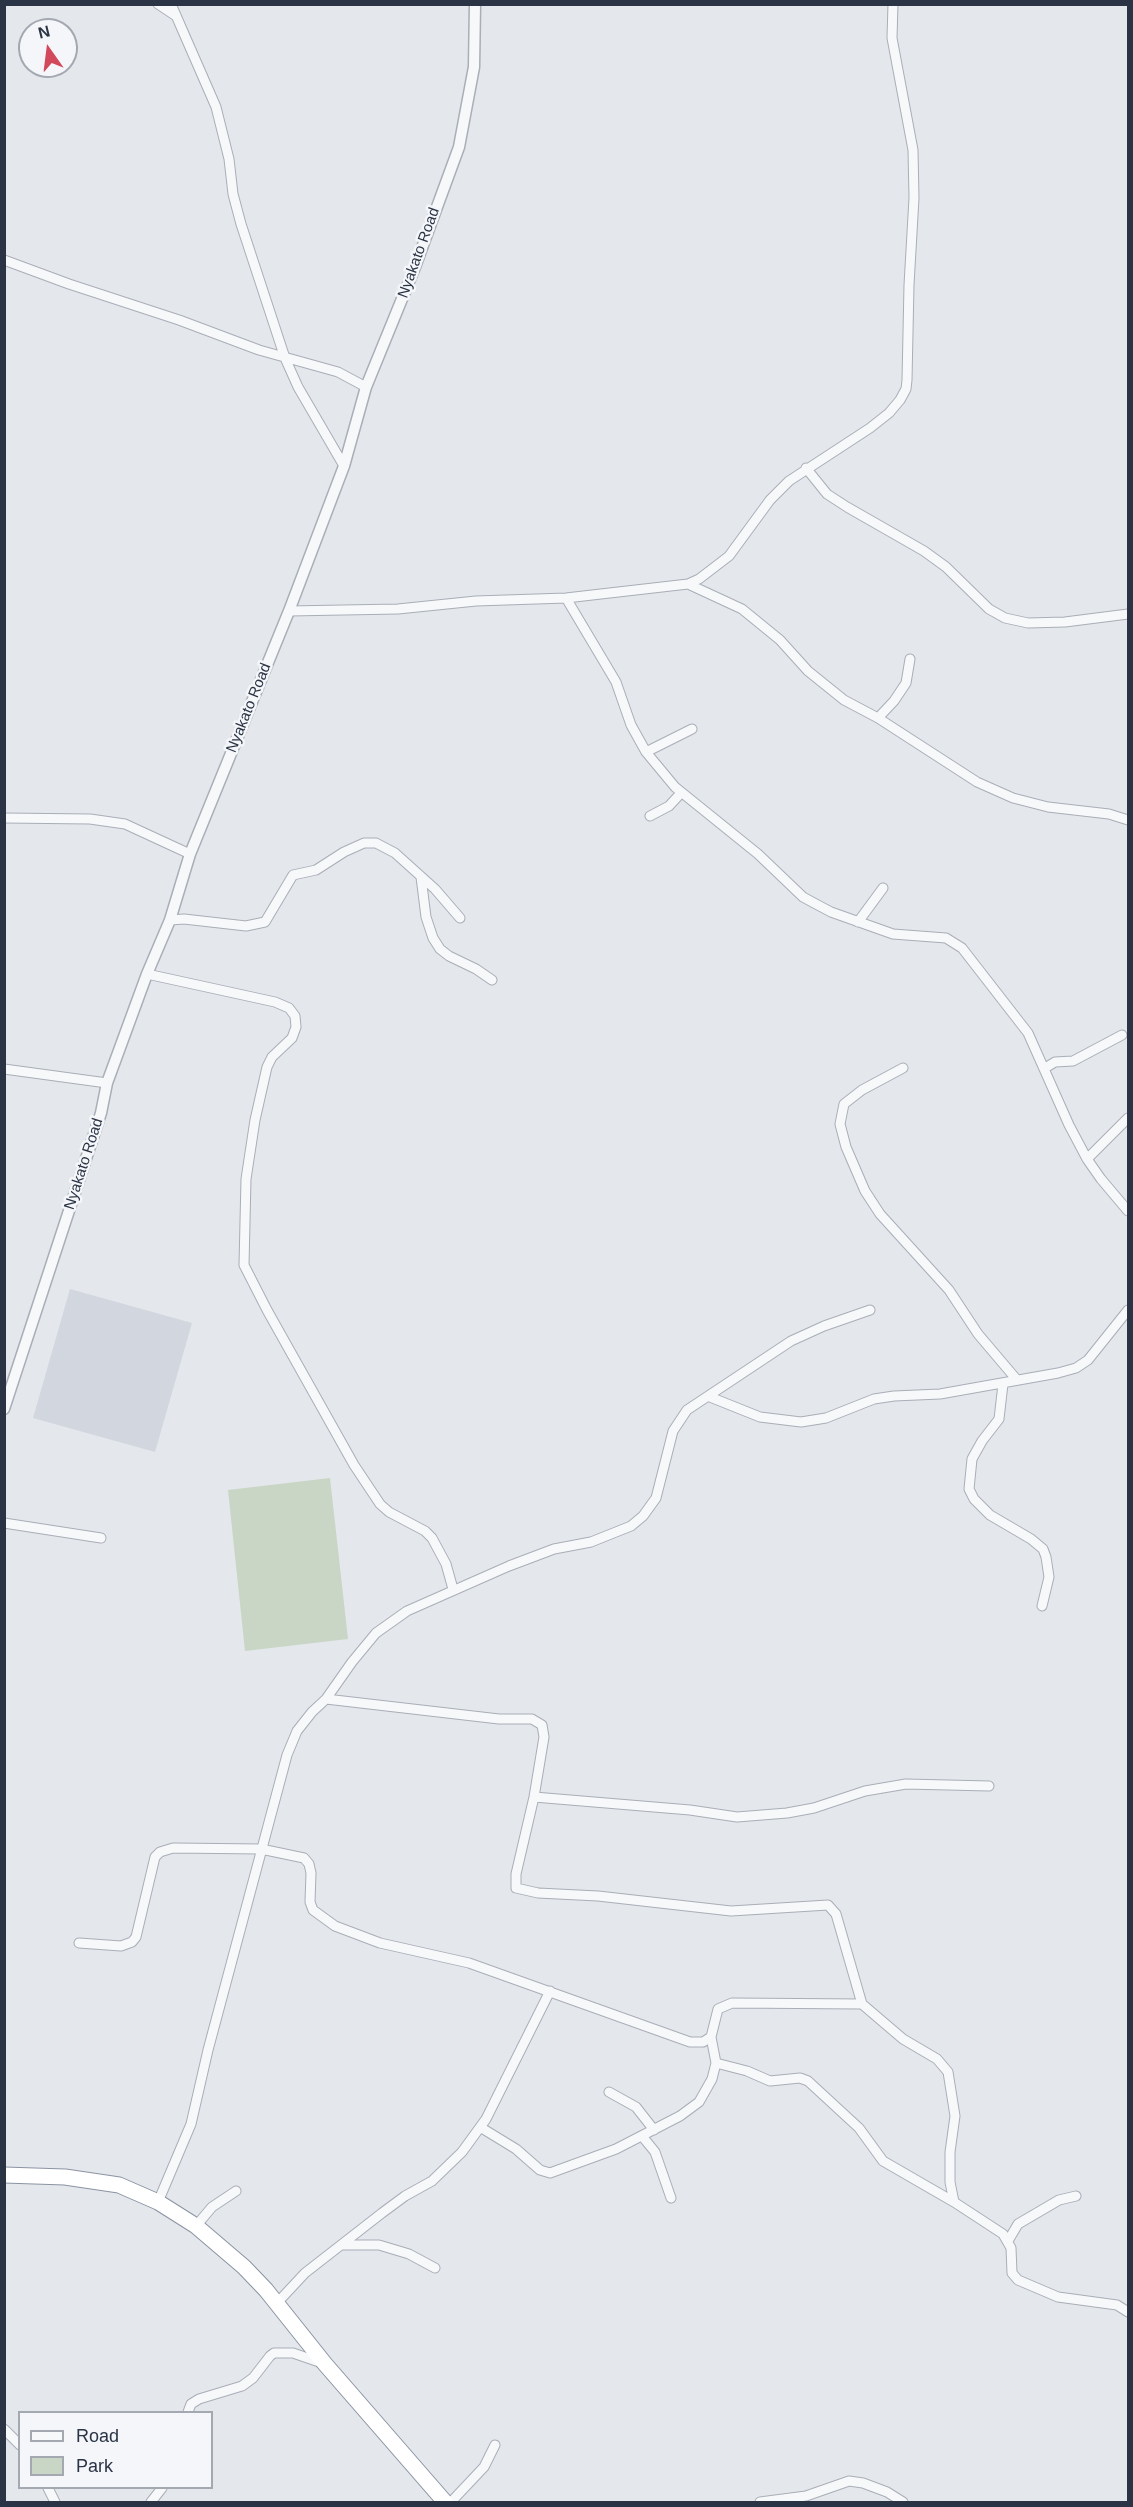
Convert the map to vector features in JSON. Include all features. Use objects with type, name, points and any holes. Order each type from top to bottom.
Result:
[{"type":"highway","points":[[4,2175],[65,2177],[119,2185],[158,2202],[196,2226],[244,2267],[278,2302],[325,2364],[445,2502]]},
{"type":"street","points":[[158,4],[178,18]]},
{"type":"street","points":[[171,4],[216,108],[229,159],[233,194],[241,224],[285,358],[298,387],[344,466]]},
{"type":"street","name":"Nyakato Road","points":[[4,1409],[101,1113],[107,1083],[147,974],[170,920],[190,854],[289,611],[344,466],[366,387],[415,267],[459,147],[474,67],[475,4]]},
{"type":"street","points":[[289,611],[370,610],[476,601],[566,598],[688,584],[699,579],[729,556],[770,500],[806,468],[870,428],[889,412],[906,389],[914,198],[913,150],[892,38],[893,4]]},
{"type":"street","points":[[4,260],[285,358],[338,372],[366,387]]},
{"type":"street","points":[[806,468],[827,494],[924,551],[946,567],[989,609],[1005,618],[1028,623],[1065,622],[1128,614]]},
{"type":"street","points":[[688,584],[742,609],[780,640],[808,671],[844,700],[878,718],[977,782],[1014,798],[1048,807],[1108,814],[1128,820]]},
{"type":"street","points":[[566,598],[616,682],[631,725],[646,752],[681,793],[758,854],[803,897],[831,912],[893,934],[946,939],[962,948],[1028,1033],[1069,1125],[1087,1159],[1128,1211]]},
{"type":"street","points":[[878,718],[894,702],[906,683],[910,659]]},
{"type":"street","points":[[646,752],[692,729]]},
{"type":"street","points":[[650,816],[674,803],[681,793]]},
{"type":"street","points":[[4,819],[90,819],[125,824],[190,854]]},
{"type":"street","points":[[170,920],[184,919],[246,926],[266,922],[293,875],[316,870],[344,852],[364,843],[375,843],[395,853],[421,876],[460,918]]},
{"type":"street","points":[[421,876],[426,917],[433,938],[440,949],[492,980]]},
{"type":"street","points":[[858,922],[883,888]]},
{"type":"street","points":[[147,974],[275,1002],[289,1008],[295,1016],[296,1027],[292,1038],[272,1056],[267,1067],[255,1120],[246,1179],[244,1265],[354,1466],[380,1504],[432,1538],[446,1564],[453,1589]]},
{"type":"street","points":[[1045,1068],[1055,1062],[1072,1061],[1122,1035]]},
{"type":"street","points":[[903,1068],[862,1090],[844,1104],[840,1124],[846,1147],[865,1191],[880,1214],[949,1290],[978,1334],[1017,1380]]},
{"type":"street","points":[[4,1069],[107,1083]]},
{"type":"street","points":[[1087,1159],[1128,1118]]},
{"type":"street","points":[[158,2202],[191,2124],[208,2050],[287,1755],[297,1731],[312,1712],[326,1699],[376,1633],[407,1611],[453,1589],[554,1549],[591,1542],[631,1526],[644,1515],[656,1498],[673,1431],[687,1410],[791,1341],[824,1326],[870,1310]]},
{"type":"street","points":[[710,1396],[760,1417],[801,1422],[826,1418],[874,1399],[940,1395],[1058,1373],[1076,1368],[1088,1360],[1128,1310]]},
{"type":"street","points":[[1003,1384],[999,1419],[982,1440],[972,1459],[969,1489],[974,1499],[990,1515],[1031,1539],[1043,1550],[1049,1577],[1042,1606]]},
{"type":"street","points":[[4,1523],[101,1538]]},
{"type":"street","points":[[326,1699],[537,1721],[542,1725],[544,1731],[534,1797],[516,1874],[516,1888],[538,1893],[598,1896],[731,1911],[828,1905],[836,1914],[862,2004],[903,2039],[937,2059],[948,2072],[955,2116],[950,2182],[954,2202]]},
{"type":"street","points":[[534,1797],[690,1810],[737,1817],[787,1813],[814,1808],[873,1789],[906,1784],[989,1786]]},
{"type":"street","points":[[79,1943],[121,1946],[132,1942],[139,1927],[155,1857],[160,1852],[173,1848],[261,1849],[304,1858],[309,1863],[310,1902],[313,1910],[335,1926],[380,1943],[469,1963],[690,2042],[703,2042],[711,2037]]},
{"type":"street","points":[[278,2302],[305,2272],[405,2196],[442,2173],[480,2127],[550,1991]]},
{"type":"street","points":[[480,2127],[516,2150],[540,2170],[550,2173],[616,2149],[687,2112],[699,2102],[712,2079],[716,2063],[711,2037],[718,2008],[732,2003],[862,2004]]},
{"type":"street","points":[[716,2063],[747,2071],[770,2081],[800,2078],[808,2081],[859,2128],[883,2161],[954,2202],[1003,2234],[1008,2241],[1011,2253],[1012,2272],[1018,2280],[1058,2297],[1117,2305],[1128,2312]]},
{"type":"street","points":[[609,2092],[636,2107],[654,2130]]},
{"type":"street","points":[[642,2136],[655,2152],[671,2198]]},
{"type":"street","points":[[196,2226],[212,2207],[236,2191]]},
{"type":"street","points":[[1008,2241],[1018,2224],[1059,2200],[1076,2196]]},
{"type":"street","points":[[341,2245],[379,2245],[409,2254],[435,2268]]},
{"type":"street","points":[[188,2411],[191,2404],[198,2399],[242,2386],[253,2378],[274,2353],[293,2354],[325,2364]]},
{"type":"street","points":[[4,2428],[18,2443]]},
{"type":"street","points":[[451,2502],[484,2467],[495,2445]]},
{"type":"street","points":[[760,2502],[806,2496],[849,2481],[863,2483],[887,2492],[903,2502]]},
{"type":"street","points":[[151,2502],[161,2489]]},
{"type":"shaded area","points":[[70,1289],[192,1323],[155,1452],[33,1418]]},
{"type":"green space","points":[[330,1478],[348,1639],[245,1651],[228,1490]]}]
